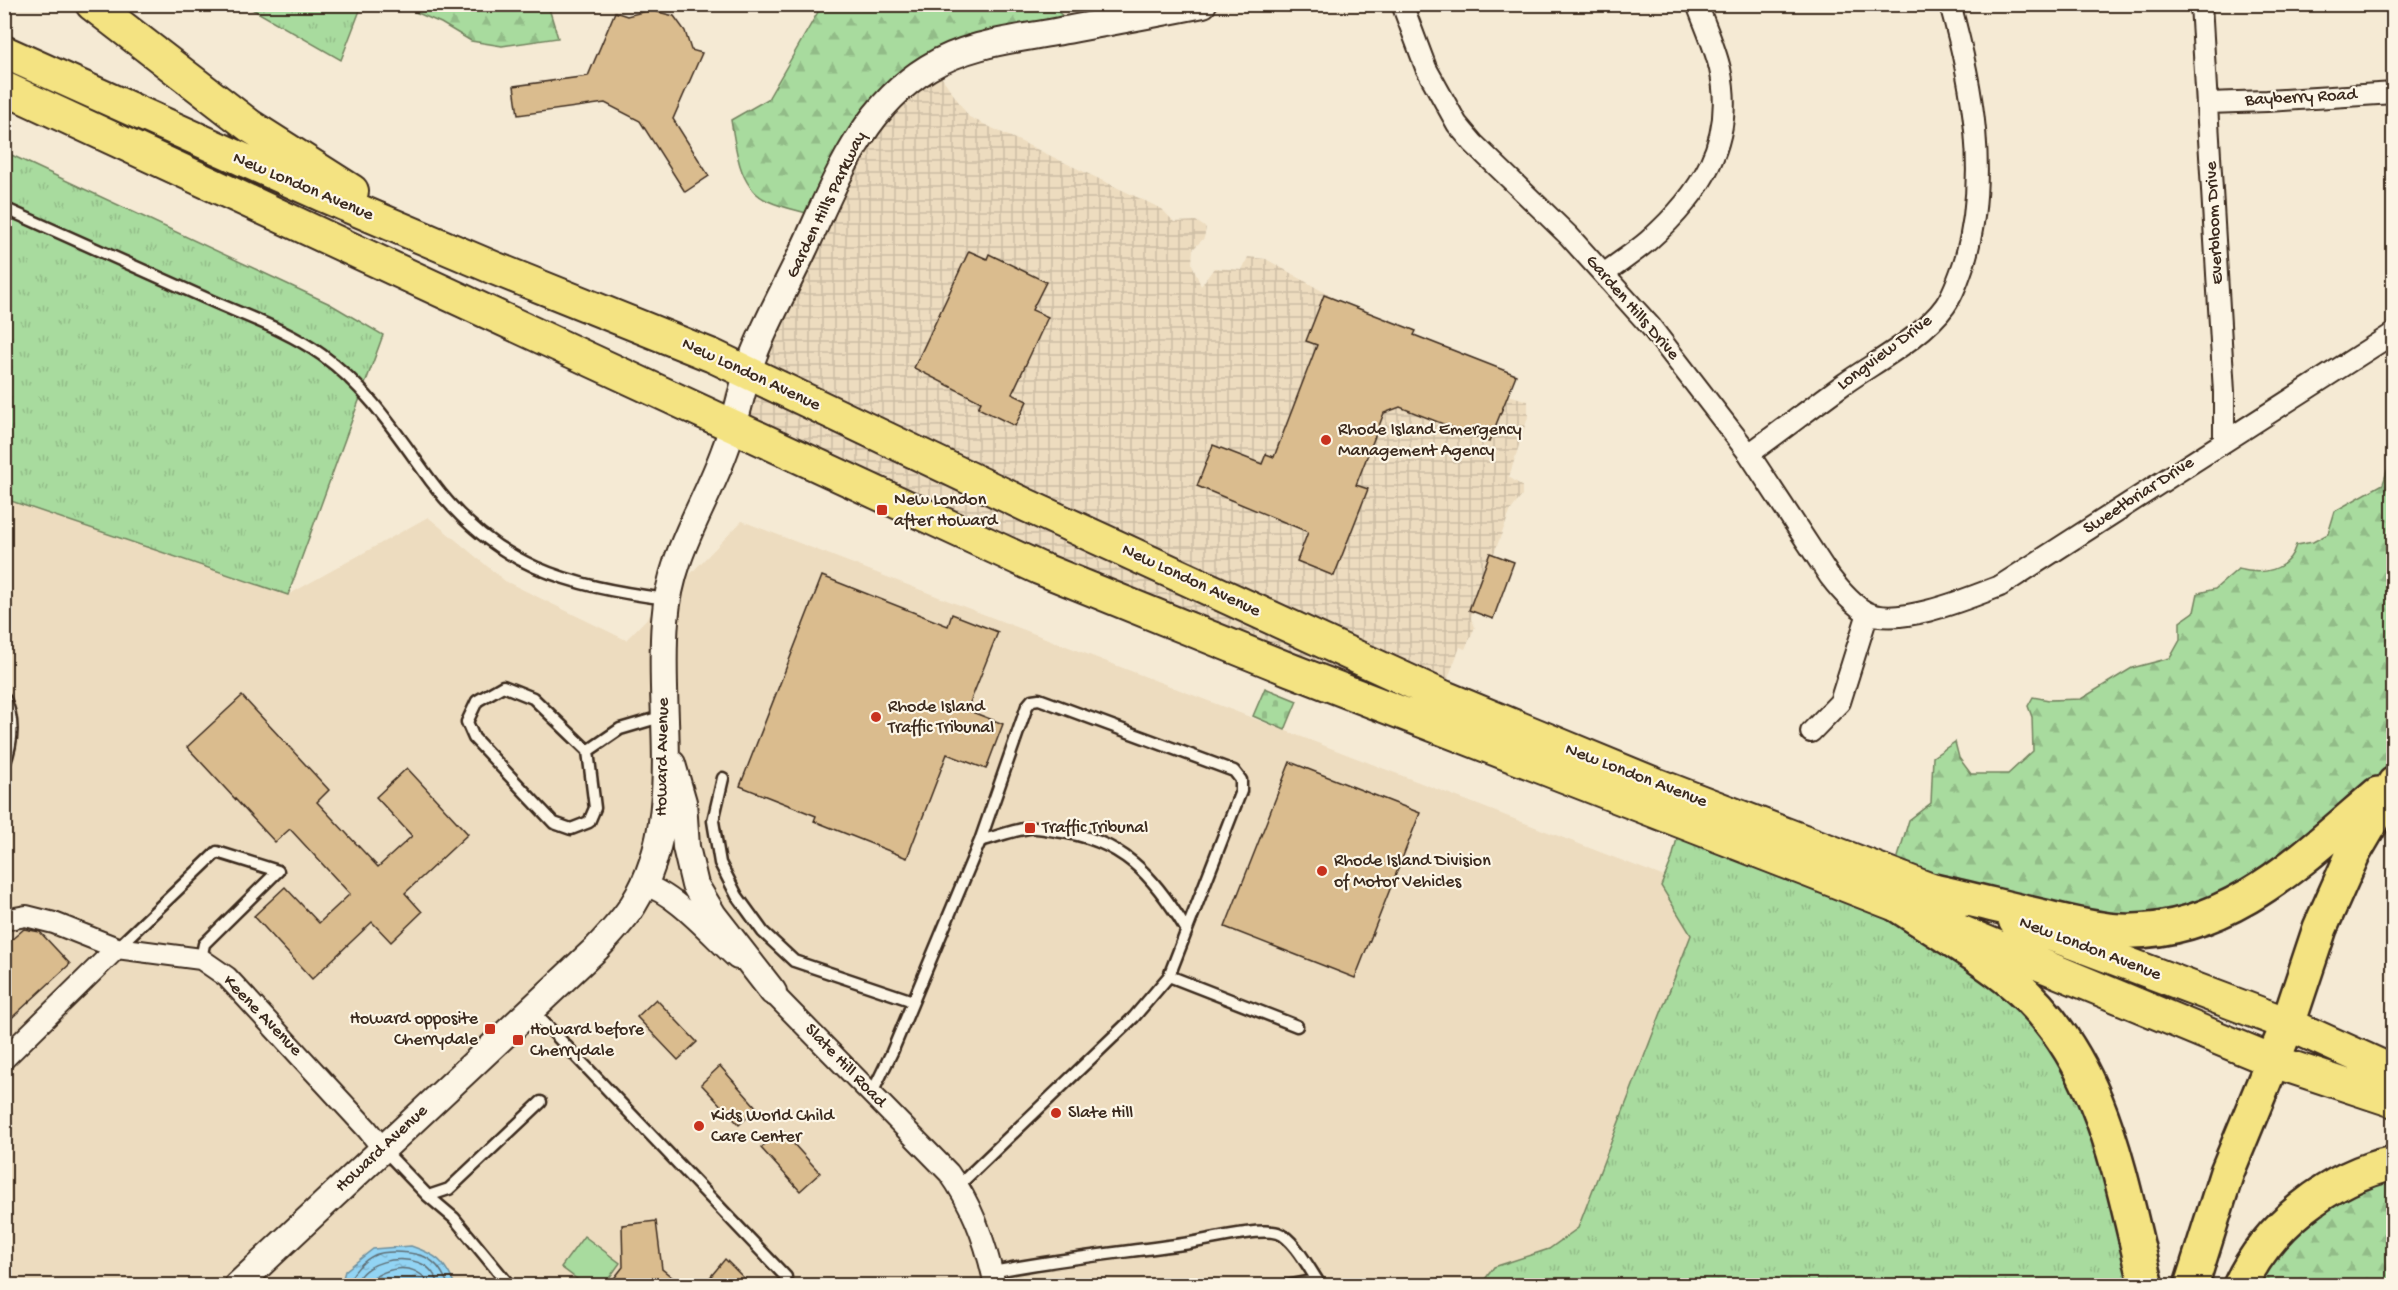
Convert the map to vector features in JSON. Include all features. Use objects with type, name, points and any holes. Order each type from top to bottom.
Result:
[{"type":"highway","points":[[1934,891],[2102,929],[2134,931],[2183,924],[2220,912],[2262,889],[2394,782]]},
{"type":"highway","points":[[2191,1286],[2227,1172],[2288,1024],[2320,928],[2353,854],[2394,782]]},
{"type":"highway","points":[[1899,906],[1980,958],[2013,983],[2046,1017],[2074,1055],[2095,1096],[2110,1138],[2147,1286]]},
{"type":"highway","points":[[2240,1286],[2258,1256],[2273,1237],[2307,1205],[2366,1171],[2394,1163]]},
{"type":"main road","points":[[92,4],[250,126],[425,239]]},
{"type":"main road","name":"New London Avenue","points":[[4,52],[236,158],[425,239],[713,356],[1028,506],[1444,697],[1655,784],[2288,1024],[2394,1072]]},
{"type":"main road","name":"New London Avenue","points":[[4,88],[1039,568],[1291,670],[1899,906],[2273,1060],[2394,1101]]},
{"type":"street","name":"Garden Hills Parkway","points":[[733,426],[754,353],[847,157],[875,114],[902,86],[953,54],[979,45],[1160,8],[1203,4]]},
{"type":"street","name":"Garden Hills Drive","points":[[1402,4],[1426,68],[1457,124],[1473,143],[1569,236],[1651,327],[1749,454],[1830,577],[1841,591],[1868,613]]},
{"type":"street","points":[[1604,274],[1647,241],[1677,211],[1701,183],[1713,161],[1720,138],[1723,89],[1720,68],[1697,4]]},
{"type":"street","name":"Longview Drive","points":[[1749,454],[1847,382],[1867,371],[1926,325],[1945,306],[1955,287],[1974,222],[1977,171],[1976,141],[1968,81],[1950,4]]},
{"type":"street","name":"Everbloom Drive","points":[[2201,4],[2224,392],[2224,442]]},
{"type":"street","name":"Bayberry Road","points":[[2208,103],[2394,93]]},
{"type":"street","name":"Sweetbriar Drive","points":[[1868,613],[1886,616],[1907,615],[1952,606],[2000,586],[2394,333]]},
{"type":"street","name":"Howard Avenue","points":[[237,1286],[611,933],[632,908],[644,885],[661,826],[665,728],[664,636],[667,599],[680,549],[725,451],[733,426]]},
{"type":"street","points":[[1811,732],[1840,702],[1868,613]]},
{"type":"street","points":[[665,728],[683,802],[689,868],[695,885],[713,915],[773,992]]},
{"type":"street","name":"Slate Hill Road","points":[[644,885],[655,888],[669,897],[773,992],[937,1160],[958,1185],[977,1223],[994,1279]]},
{"type":"street","name":"Keene Avenue","points":[[4,920],[26,916],[54,923],[117,948],[201,959],[227,977],[383,1149]]},
{"type":"street","points":[[4,1059],[117,948]]},
{"type":"lane","points":[[4,208],[271,327],[319,352],[368,396],[433,484],[467,522],[520,560],[580,585],[615,593],[667,599]]},
{"type":"lane","points":[[503,686],[533,698],[588,751],[595,808],[589,822],[571,829],[554,823],[474,738],[467,722],[477,701],[503,686]]},
{"type":"lane","points":[[4,697],[10,708],[12,724],[10,747],[4,765]]},
{"type":"lane","points":[[872,1093],[980,841],[1027,706],[1032,700],[1039,699],[1234,771],[1241,780],[1241,791],[1169,976],[1134,1017],[958,1185]]},
{"type":"lane","points":[[588,751],[620,729],[665,728]]},
{"type":"lane","points":[[723,778],[713,821],[720,863],[737,896],[763,932],[794,961],[913,1001]]},
{"type":"lane","points":[[980,841],[1030,828],[1071,833],[1103,844],[1128,856],[1165,894],[1186,929]]},
{"type":"lane","points":[[117,948],[217,852],[278,871],[204,944],[201,959]]},
{"type":"lane","points":[[1169,976],[1297,1026]]},
{"type":"lane","points":[[531,1009],[786,1277]]},
{"type":"lane","points":[[428,1196],[449,1189],[541,1102]]},
{"type":"lane","points":[[383,1149],[428,1196],[454,1218],[510,1286]]},
{"type":"lane","points":[[994,1279],[1051,1260],[1278,1233],[1291,1242],[1319,1283],[1286,1286]]},
{"type":"shaded area","points":[[936,69],[969,117],[1162,209],[1174,222],[1196,221],[1206,228],[1204,238],[1193,249],[1192,264],[1201,286],[1214,268],[1242,270],[1248,257],[1266,259],[1499,392],[1528,401],[1528,417],[1509,477],[1522,486],[1522,496],[1511,510],[1480,589],[1471,618],[1475,627],[1465,649],[1460,647],[1442,694],[1436,728],[715,423],[728,386],[737,375],[854,138]]},
{"type":"shaded area","points":[[5,499],[288,595],[428,517],[505,581],[626,640],[742,521],[1859,952],[2074,1286],[5,1286]]},
{"type":"green space","points":[[245,5],[362,5],[341,60]]},
{"type":"green space","points":[[399,5],[548,5],[558,38],[502,46],[471,41],[441,23]]},
{"type":"green space","points":[[822,5],[1050,5],[1078,29],[962,53],[901,92],[817,216],[768,201],[750,187],[740,166],[731,120],[768,99]]},
{"type":"green space","points":[[5,152],[330,304],[383,335],[288,595],[5,499]]},
{"type":"green space","points":[[2390,462],[2393,463],[2393,765],[2261,890],[2122,934],[1893,874],[1909,820],[1931,803],[1933,757],[1955,742],[1959,758],[1971,774],[2008,774],[2033,751],[2032,717],[2028,706],[2033,697],[2049,700],[2081,699],[2132,668],[2170,658],[2180,640],[2180,622],[2194,612],[2198,593],[2215,589],[2238,569],[2256,572],[2280,566],[2287,561],[2296,545],[2313,542],[2328,534],[2335,511],[2383,484]]},
{"type":"green space","points":[[1265,688],[1297,701],[1285,730],[1253,716]]},
{"type":"green space","points":[[1679,830],[1827,884],[1988,970],[2083,1085],[2138,1286],[1480,1286],[1494,1267],[1549,1249],[1578,1228],[1691,935],[1661,886],[1672,859]]},
{"type":"green space","points":[[2393,1163],[2393,1285],[2236,1286],[2260,1251]]},
{"type":"green space","points":[[584,1236],[620,1263],[604,1285],[585,1285],[561,1267]]},
{"type":"water","points":[[411,1246],[439,1260],[455,1285],[341,1285],[345,1271],[373,1249]]},
{"type":"building","points":[[650,10],[674,16],[685,31],[691,50],[702,53],[673,119],[709,176],[685,192],[640,121],[605,103],[518,115],[514,86],[588,76],[615,12],[627,16]]},
{"type":"building","points":[[969,251],[987,259],[989,254],[1046,282],[1032,310],[1048,317],[1012,394],[1027,401],[1015,426],[978,408],[981,402],[914,368]]},
{"type":"building","points":[[1324,295],[1416,331],[1414,335],[1516,375],[1489,442],[1400,407],[1384,413],[1356,485],[1368,489],[1334,576],[1297,561],[1308,532],[1197,486],[1213,445],[1262,464],[1266,454],[1274,457],[1317,345],[1306,341]]},
{"type":"building","points":[[1490,553],[1514,562],[1493,619],[1469,610]]},
{"type":"building","name":"Rhode Island Traffic Tribunal","points":[[822,576],[948,626],[952,614],[998,632],[967,710],[1003,724],[986,769],[947,754],[907,858],[814,821],[816,816],[740,786]]},
{"type":"building","points":[[242,696],[329,790],[317,802],[378,867],[412,836],[376,797],[407,768],[468,834],[405,893],[422,912],[391,942],[372,922],[312,979],[254,916],[285,887],[319,923],[350,894],[290,829],[275,842],[187,747]]},
{"type":"building","name":"Rhode Island Division of Motor Vehicles","points":[[1290,762],[1420,813],[1355,978],[1225,927]]},
{"type":"building","points":[[24,929],[40,932],[70,964],[4,1025],[4,946]]},
{"type":"building","points":[[656,999],[697,1042],[678,1060],[637,1017]]},
{"type":"building","points":[[720,1066],[757,1108],[739,1125],[701,1084]]},
{"type":"building","points":[[781,1130],[820,1173],[800,1191],[761,1148]]},
{"type":"building","points":[[656,1221],[662,1269],[683,1286],[608,1286],[623,1267],[622,1225]]},
{"type":"building","points":[[725,1259],[752,1286],[703,1286]]},
{"type":"place","name":"Rhode Island Emergency Management Agency","points":[[1326,440]]},
{"type":"place","name":"New London after Howard","points":[[882,510]]},
{"type":"place","name":"Rhode Island Traffic Tribunal","points":[[876,717]]},
{"type":"place","name":"Traffic Tribunal","points":[[1030,828]]},
{"type":"place","name":"Rhode Island Division of Motor Vehicles","points":[[1322,871]]},
{"type":"place","name":"Howard opposite Cherrydale","points":[[490,1029]]},
{"type":"place","name":"Howard before Cherrydale","points":[[518,1040]]},
{"type":"place","name":"Slate Hill","points":[[1056,1113]]},
{"type":"place","name":"Kids World Child Care Center","points":[[699,1126]]}]
